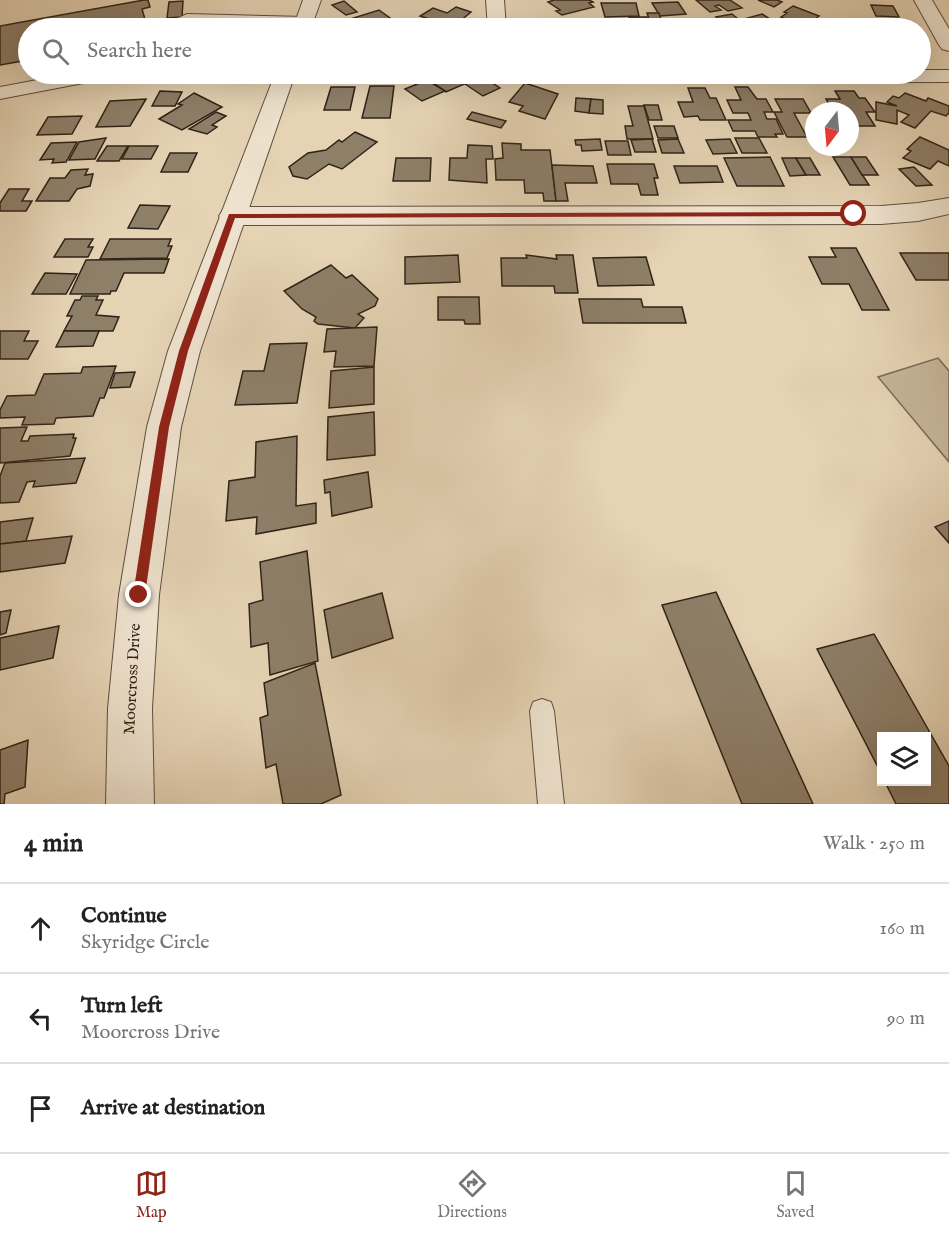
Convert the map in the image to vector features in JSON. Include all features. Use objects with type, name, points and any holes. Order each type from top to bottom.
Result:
[{"type":"street","points":[[306,18],[312,0]]},
{"type":"street","points":[[495,0],[496,18]]},
{"type":"street","points":[[923,0],[949,45]]},
{"type":"street","points":[[931,76],[949,76]]},
{"type":"street","points":[[0,93],[47,84]]},
{"type":"street","name":"Moorcross Drive","points":[[130,804],[130,708],[138,607],[164,427],[184,351],[281,84]]},
{"type":"street","points":[[232,216],[881,215],[918,212],[949,206]]},
{"type":"lane","points":[[185,18],[208,18]]},
{"type":"lane","points":[[542,711],[551,804]]},
{"type":"shaded area","points":[[938,358],[949,371],[949,462],[878,377]]},
{"type":"building","points":[[144,0],[148,0],[150,7],[142,9],[145,18],[44,18]]},
{"type":"building","points":[[589,0],[593,2],[589,3],[594,7],[562,15],[556,11],[560,10],[548,2]]},
{"type":"building","points":[[696,0],[730,0],[742,8],[728,11],[719,5],[715,6],[721,10],[710,12]]},
{"type":"building","points":[[758,0],[777,0],[782,2],[774,7]]},
{"type":"building","points":[[183,1],[182,17],[167,18],[169,2]]},
{"type":"building","points":[[344,1],[357,12],[346,15],[332,5]]},
{"type":"building","points":[[678,2],[686,14],[660,16],[652,3]]},
{"type":"building","points":[[601,3],[636,3],[639,16],[605,17]]},
{"type":"building","points":[[871,5],[893,6],[899,17],[876,16]]},
{"type":"building","points":[[793,6],[819,16],[816,18],[783,18],[781,17],[787,13],[784,12]]},
{"type":"building","points":[[456,7],[471,12],[464,18],[420,16],[433,8],[447,13]]},
{"type":"building","points":[[379,10],[390,18],[353,18]]},
{"type":"building","points":[[647,13],[659,13],[660,18],[649,18]]},
{"type":"building","points":[[732,14],[737,18],[717,18]]},
{"type":"building","points":[[762,14],[768,18],[748,18]]},
{"type":"building","points":[[18,23],[18,62],[0,65],[0,26]]},
{"type":"building","points":[[417,84],[434,84],[445,91],[422,101],[405,89]]},
{"type":"building","points":[[435,84],[464,84],[446,92]]},
{"type":"building","points":[[465,84],[494,84],[500,88],[483,96]]},
{"type":"building","points":[[524,84],[558,94],[545,119],[519,111],[523,106],[509,102]]},
{"type":"building","points":[[370,86],[394,86],[390,118],[362,118]]},
{"type":"building","points":[[331,87],[355,87],[350,110],[324,110]]},
{"type":"building","points":[[735,87],[748,87],[757,99],[766,99],[773,112],[764,112],[767,119],[776,119],[783,134],[775,134],[777,137],[758,137],[755,131],[733,131],[728,120],[751,120],[748,113],[733,113],[727,100],[741,100]]},
{"type":"building","points":[[688,88],[705,88],[710,98],[716,98],[726,120],[700,120],[698,116],[684,117],[678,102],[693,102]]},
{"type":"building","points":[[160,91],[182,92],[175,106],[152,106]]},
{"type":"building","points":[[835,91],[854,91],[859,98],[865,98],[875,112],[866,112],[875,126],[859,126],[859,102],[828,102],[826,99],[840,99]]},
{"type":"building","points":[[194,93],[222,107],[182,130],[159,119],[182,105],[178,104]]},
{"type":"building","points":[[905,93],[949,106],[949,113],[946,116],[931,111],[915,128],[901,122],[909,115],[897,110],[897,124],[876,120],[876,102],[897,106],[887,102],[893,96],[899,98]]},
{"type":"building","points":[[576,98],[591,99],[589,113],[575,111]]},
{"type":"building","points":[[146,99],[130,126],[96,127],[110,101]]},
{"type":"building","points":[[591,99],[603,100],[603,114],[589,113]]},
{"type":"building","points":[[775,99],[803,99],[805,113],[794,113],[805,137],[787,137],[774,112],[782,112]]},
{"type":"building","points":[[644,105],[658,105],[662,120],[649,120]]},
{"type":"building","points":[[628,106],[644,106],[653,139],[627,139],[625,126],[633,126]]},
{"type":"building","points":[[216,112],[226,116],[212,125],[217,127],[207,134],[189,129]]},
{"type":"building","points":[[472,112],[506,121],[501,128],[467,119]]},
{"type":"building","points":[[82,116],[72,134],[37,135],[48,117]]},
{"type":"building","points":[[654,126],[674,126],[678,138],[658,138]]},
{"type":"building","points":[[355,132],[377,142],[342,169],[329,164],[307,179],[293,176],[289,167],[308,153],[326,150]]},
{"type":"building","points":[[920,137],[949,150],[949,166],[938,161],[930,169],[903,158],[911,151],[907,149]]},
{"type":"building","points":[[106,138],[95,159],[69,160],[79,142]]},
{"type":"building","points":[[735,138],[759,138],[767,153],[742,153]]},
{"type":"building","points":[[600,139],[602,150],[582,151],[581,145],[576,145],[575,140]]},
{"type":"building","points":[[652,139],[656,152],[635,152],[631,140]]},
{"type":"building","points":[[678,139],[684,153],[662,153],[658,140]]},
{"type":"building","points":[[730,139],[737,153],[713,154],[706,140]]},
{"type":"building","points":[[605,141],[628,141],[631,155],[608,155]]},
{"type":"building","points":[[77,142],[66,162],[52,163],[54,159],[40,160],[51,143]]},
{"type":"building","points":[[502,143],[521,144],[521,150],[550,150],[556,201],[544,201],[543,193],[525,193],[524,180],[496,180],[495,159],[503,158]]},
{"type":"building","points":[[468,145],[492,146],[493,159],[486,159],[487,183],[449,180],[450,158],[467,158]]},
{"type":"building","points":[[107,146],[128,146],[119,161],[97,161]]},
{"type":"building","points":[[129,146],[158,146],[151,159],[122,159]]},
{"type":"building","points":[[170,153],[197,153],[188,172],[161,172]]},
{"type":"building","points":[[770,157],[784,186],[737,186],[724,158]]},
{"type":"building","points":[[833,157],[851,157],[869,185],[850,185]]},
{"type":"building","points":[[851,157],[866,157],[878,175],[862,175]]},
{"type":"building","points":[[396,158],[431,158],[430,181],[393,181]]},
{"type":"building","points":[[782,158],[796,158],[806,175],[790,176]]},
{"type":"building","points":[[796,158],[810,158],[820,175],[806,175]]},
{"type":"building","points":[[607,164],[654,164],[658,178],[654,178],[658,195],[641,195],[638,184],[611,184]]},
{"type":"building","points":[[552,165],[593,166],[597,183],[565,183],[568,201],[556,201]]},
{"type":"building","points":[[674,166],[717,166],[723,182],[680,183]]},
{"type":"building","points":[[914,167],[932,185],[916,186],[899,169]]},
{"type":"building","points":[[88,169],[85,175],[93,174],[90,186],[77,189],[69,201],[36,201],[50,178],[65,178],[71,170]]},
{"type":"building","points":[[9,189],[29,189],[22,201],[32,201],[26,211],[0,211],[0,203]]},
{"type":"building","points":[[140,205],[170,206],[158,229],[128,228]]},
{"type":"building","points":[[65,239],[93,239],[88,247],[93,247],[88,257],[54,257]]},
{"type":"building","points":[[110,239],[171,239],[168,246],[172,246],[167,258],[100,259]]},
{"type":"building","points":[[831,248],[856,248],[889,310],[862,310],[849,284],[822,284],[809,257],[836,257]]},
{"type":"building","points":[[900,253],[949,253],[949,280],[916,280]]},
{"type":"building","points":[[458,255],[460,282],[405,284],[405,257]]},
{"type":"building","points":[[526,255],[557,259],[556,255],[573,255],[578,293],[555,293],[554,286],[502,286],[501,258],[527,258]]},
{"type":"building","points":[[646,257],[654,285],[598,286],[593,258]]},
{"type":"building","points":[[169,259],[164,273],[124,273],[116,291],[111,291],[110,294],[70,294],[86,260]]},
{"type":"building","points":[[331,265],[346,278],[352,275],[378,299],[375,306],[358,314],[364,318],[355,328],[318,324],[314,321],[316,317],[302,309],[284,291]]},
{"type":"building","points":[[45,273],[77,274],[66,294],[32,294]]},
{"type":"building","points":[[82,296],[98,296],[96,300],[103,300],[96,315],[119,317],[113,331],[64,331],[72,316],[67,316],[75,300],[80,300]]},
{"type":"building","points":[[438,297],[479,297],[480,324],[465,324],[464,320],[438,320]]},
{"type":"building","points":[[579,299],[641,299],[643,307],[682,307],[686,323],[583,323]]},
{"type":"building","points":[[377,327],[374,366],[334,367],[336,351],[324,352],[327,329]]},
{"type":"building","points":[[0,331],[29,331],[24,341],[38,341],[28,359],[0,359]]},
{"type":"building","points":[[64,331],[99,331],[93,346],[56,347]]},
{"type":"building","points":[[307,343],[297,403],[235,405],[243,371],[264,371],[270,344]]},
{"type":"building","points":[[116,366],[104,398],[100,398],[93,416],[56,418],[54,424],[22,425],[25,417],[0,418],[0,410],[7,396],[35,395],[44,374],[81,373],[83,367]]},
{"type":"building","points":[[374,367],[374,404],[329,408],[331,371]]},
{"type":"building","points":[[135,372],[130,387],[110,388],[115,373]]},
{"type":"building","points":[[374,412],[375,455],[327,460],[328,417]]},
{"type":"building","points":[[27,427],[21,441],[28,441],[30,436],[74,434],[73,438],[76,438],[70,456],[0,463],[0,428]]},
{"type":"building","points":[[297,436],[296,506],[316,503],[316,523],[256,534],[257,517],[226,521],[229,481],[255,477],[256,442]]},
{"type":"building","points":[[85,458],[76,483],[33,487],[35,481],[27,482],[19,502],[0,503],[0,476],[5,463]]},
{"type":"building","points":[[368,472],[372,507],[332,516],[330,492],[325,493],[324,480]]},
{"type":"building","points":[[33,518],[26,541],[0,544],[0,522]]},
{"type":"building","points":[[949,521],[949,543],[935,527]]},
{"type":"building","points":[[72,536],[65,563],[0,572],[0,544]]},
{"type":"building","points":[[307,551],[318,661],[270,675],[268,643],[251,647],[249,604],[263,600],[260,562]]},
{"type":"building","points":[[716,592],[813,804],[742,804],[662,605]]},
{"type":"building","points":[[382,593],[393,638],[332,658],[324,610]]},
{"type":"building","points":[[11,610],[6,633],[0,635],[0,612]]},
{"type":"building","points":[[59,626],[53,658],[0,670],[0,638]]},
{"type":"building","points":[[874,634],[930,732],[877,732],[877,765],[817,649]]},
{"type":"building","points":[[315,663],[341,795],[321,804],[283,804],[276,764],[266,768],[260,718],[268,715],[264,683]]},
{"type":"building","points":[[931,734],[949,766],[949,804],[896,804],[887,786],[931,786]]},
{"type":"building","points":[[28,740],[25,787],[5,794],[4,804],[0,804],[0,750]]},
{"type":"route","points":[[139,595],[164,427],[184,351],[232,216],[854,214]]}]
